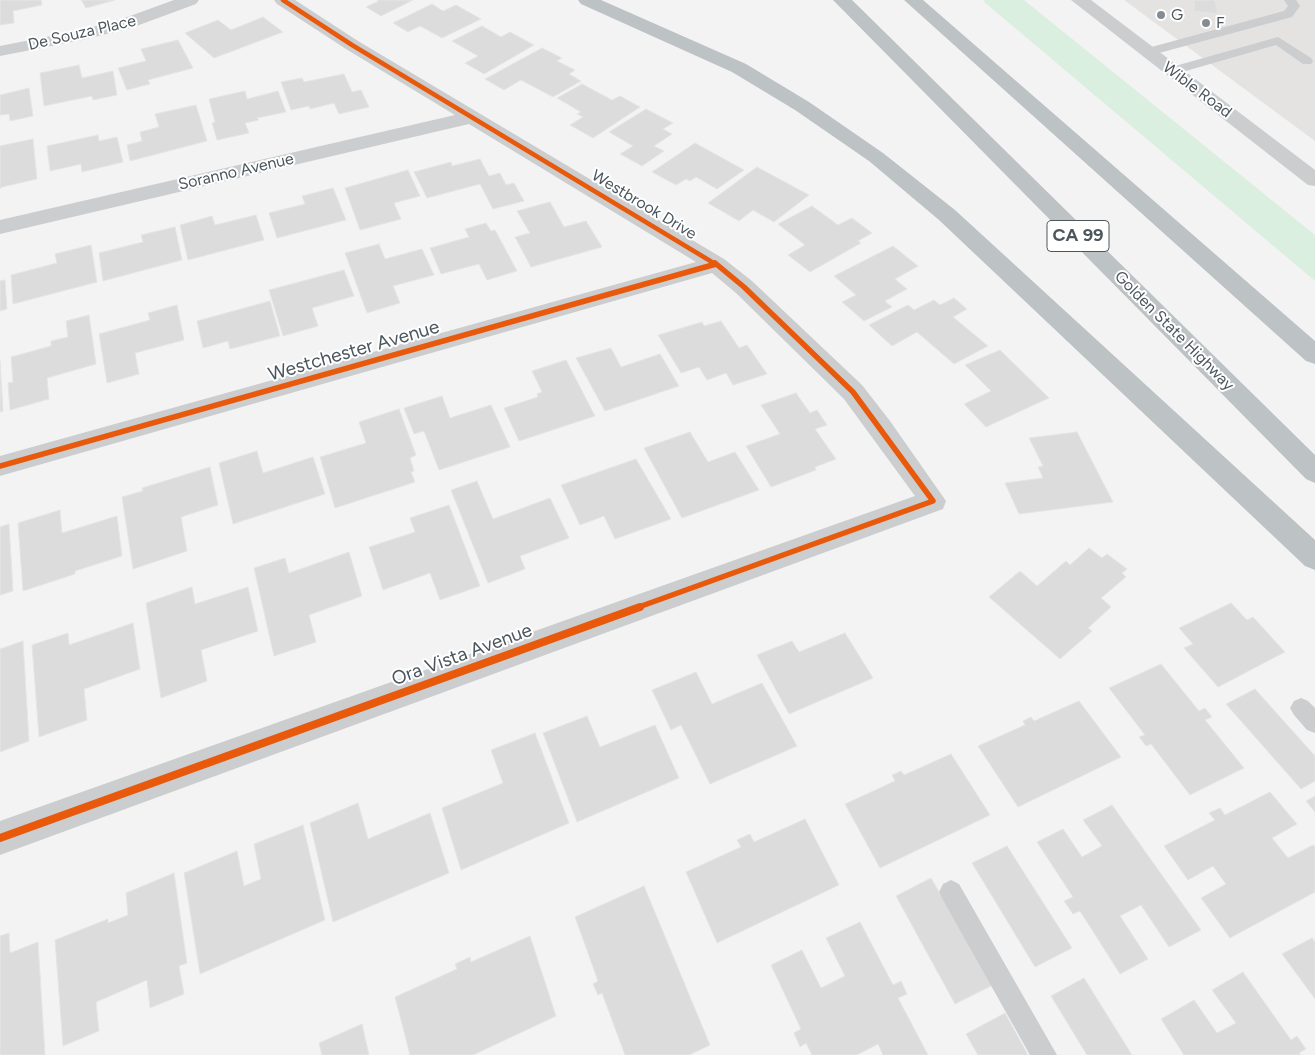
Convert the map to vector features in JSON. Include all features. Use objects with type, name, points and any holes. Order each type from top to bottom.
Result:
[{"type":"highway","points":[[587,0],[738,68],[802,106],[876,157],[947,215],[1315,558]]},
{"type":"highway","name":"Golden State Highway","points":[[842,0],[1315,472]]},
{"type":"highway","points":[[913,0],[1315,355]]},
{"type":"street","name":"De Souza Place","points":[[0,51],[82,36],[125,24],[190,0]]},
{"type":"street","name":"Westbrook Drive","points":[[282,0],[352,45],[716,264],[744,287],[853,392],[933,501]]},
{"type":"street","name":"Wible Road","points":[[1085,1],[1172,71],[1315,180]]},
{"type":"street","name":"Soranno Avenue","points":[[0,226],[473,117]]},
{"type":"street","name":"Westchester Avenue","points":[[0,466],[716,264]]},
{"type":"street","name":"Ora Vista Avenue","points":[[0,838],[933,501]]},
{"type":"lane","points":[[1148,52],[1288,14],[1294,6],[1290,0]]},
{"type":"lane","points":[[1172,71],[1278,41],[1307,61]]},
{"type":"lane","points":[[951,892],[1044,1055]]},
{"type":"shaded area","points":[[1124,0],[1315,0],[1315,141]]},
{"type":"green space","points":[[1024,0],[1315,235],[1315,281],[983,1]]},
{"type":"building","points":[[0,0],[41,0],[42,5],[13,11],[14,23],[0,25]]},
{"type":"building","points":[[81,0],[115,0],[86,8]]},
{"type":"building","points":[[377,0],[413,0],[381,16],[366,7],[379,1]]},
{"type":"building","points":[[1194,0],[1215,0],[1218,14],[1194,11]]},
{"type":"building","points":[[432,4],[443,11],[456,5],[481,19],[442,38],[420,26],[408,32],[393,23]]},
{"type":"building","points":[[263,17],[283,32],[214,58],[185,33],[218,20],[231,30]]},
{"type":"building","points":[[482,26],[501,37],[510,32],[534,45],[484,74],[465,63],[478,56],[452,41]]},
{"type":"building","points":[[178,40],[193,68],[148,80],[150,84],[127,90],[118,68],[146,61],[141,49]]},
{"type":"building","points":[[542,48],[562,58],[557,61],[575,70],[569,74],[581,81],[553,97],[521,80],[504,90],[485,79]]},
{"type":"building","points":[[79,65],[82,78],[113,71],[117,95],[93,100],[92,96],[44,106],[40,73]]},
{"type":"building","points":[[344,74],[352,92],[361,90],[369,107],[339,114],[334,103],[310,109],[309,106],[291,110],[281,82],[302,78],[304,82]]},
{"type":"building","points":[[582,84],[612,100],[620,96],[640,107],[593,138],[570,125],[583,117],[577,114],[581,112],[557,98]]},
{"type":"building","points":[[29,88],[33,116],[10,121],[9,114],[0,115],[0,95]]},
{"type":"building","points":[[245,91],[247,99],[278,91],[286,112],[257,118],[259,120],[245,123],[249,133],[217,140],[212,123],[215,122],[209,99]]},
{"type":"building","points":[[196,105],[207,141],[130,161],[127,145],[142,141],[140,132],[159,127],[155,114]]},
{"type":"building","points":[[646,109],[673,123],[663,129],[672,134],[654,146],[664,151],[642,166],[620,154],[633,146],[609,132]]},
{"type":"building","points":[[98,135],[99,141],[117,137],[123,162],[82,172],[81,164],[50,171],[47,146]]},
{"type":"building","points":[[33,139],[37,179],[0,189],[0,146]]},
{"type":"building","points":[[695,143],[744,170],[717,189],[696,177],[690,181],[686,179],[676,185],[652,172]]},
{"type":"building","points":[[480,159],[489,176],[500,173],[506,185],[514,183],[524,201],[493,209],[480,184],[427,198],[414,172],[451,162],[452,166]]},
{"type":"building","points":[[757,167],[809,195],[774,222],[753,210],[739,221],[708,203]]},
{"type":"building","points":[[408,170],[420,196],[394,203],[401,219],[360,230],[345,188]]},
{"type":"building","points":[[333,188],[346,220],[277,238],[269,213],[305,204],[302,196]]},
{"type":"building","points":[[550,202],[564,227],[586,221],[602,247],[531,267],[515,237],[530,233],[517,211]]},
{"type":"building","points":[[812,206],[838,225],[852,218],[872,233],[858,241],[861,243],[810,272],[788,255],[805,245],[778,224]]},
{"type":"building","points":[[256,215],[264,240],[188,260],[180,225],[212,216],[215,225]]},
{"type":"building","points":[[486,223],[491,231],[495,230],[517,271],[487,280],[479,264],[441,274],[430,248],[469,237],[465,229]]},
{"type":"building","points":[[175,227],[182,260],[103,281],[99,253],[143,242],[141,235]]},
{"type":"building","points":[[379,244],[385,259],[422,249],[434,275],[393,286],[400,303],[367,313],[345,253]]},
{"type":"building","points":[[91,245],[97,282],[13,304],[11,275],[57,263],[55,254]]},
{"type":"building","points":[[893,246],[918,266],[895,279],[907,289],[885,301],[892,307],[864,321],[842,302],[856,295],[834,276]]},
{"type":"building","points":[[344,270],[354,296],[312,308],[318,326],[283,336],[269,290]]},
{"type":"building","points":[[5,280],[7,309],[0,311],[0,281]]},
{"type":"building","points":[[954,298],[967,309],[953,317],[988,346],[954,364],[917,332],[892,346],[869,325],[908,305],[914,310],[934,300],[940,305]]},
{"type":"building","points":[[270,301],[280,336],[230,349],[228,341],[203,348],[197,321]]},
{"type":"building","points":[[177,305],[184,340],[135,353],[139,374],[107,383],[99,334],[150,320],[148,313]]},
{"type":"building","points":[[89,315],[96,364],[47,378],[49,399],[10,410],[8,383],[13,382],[11,357],[51,346],[51,341],[68,337],[66,321]]},
{"type":"building","points":[[721,321],[739,348],[747,345],[767,374],[733,385],[726,373],[707,380],[699,367],[681,373],[658,335],[702,322],[704,326]]},
{"type":"building","points":[[611,348],[621,367],[660,354],[679,386],[605,411],[576,358]]},
{"type":"building","points":[[1000,350],[1049,398],[986,427],[964,404],[991,391],[965,365]]},
{"type":"building","points":[[566,360],[595,416],[519,441],[504,408],[538,397],[537,394],[542,392],[532,371]]},
{"type":"building","points":[[0,361],[3,411],[0,412]]},
{"type":"building","points":[[796,393],[810,413],[817,410],[827,425],[815,429],[836,459],[815,467],[816,470],[771,487],[746,446],[780,434],[761,405]]},
{"type":"building","points":[[442,396],[450,418],[491,405],[510,447],[439,470],[424,431],[414,434],[404,408]]},
{"type":"building","points":[[399,409],[416,455],[410,458],[414,471],[411,472],[415,482],[335,508],[320,457],[366,443],[359,422]]},
{"type":"building","points":[[690,432],[708,462],[735,452],[759,490],[682,518],[644,448]]},
{"type":"building","points":[[1077,432],[1113,502],[1019,514],[1005,483],[1043,478],[1038,467],[1043,466],[1029,438]]},
{"type":"building","points":[[257,451],[263,473],[313,457],[325,494],[233,524],[219,463]]},
{"type":"building","points":[[636,459],[671,519],[615,539],[604,516],[580,525],[561,485]]},
{"type":"building","points":[[210,467],[218,505],[181,517],[187,551],[133,569],[122,497],[143,491],[142,488]]},
{"type":"building","points":[[477,481],[493,519],[550,498],[569,538],[520,556],[525,569],[488,583],[451,490]]},
{"type":"building","points":[[449,505],[480,586],[440,600],[430,573],[383,590],[369,547],[415,532],[410,518]]},
{"type":"building","points":[[60,510],[62,533],[117,516],[122,556],[75,571],[75,574],[23,591],[18,523]]},
{"type":"building","points":[[9,524],[13,591],[0,595],[0,527]]},
{"type":"building","points":[[1089,548],[1102,558],[1107,554],[1127,569],[1122,573],[1126,577],[1101,598],[1111,607],[1088,628],[1092,631],[1060,659],[989,597],[1020,571],[1037,586],[1066,561],[1070,565]]},
{"type":"building","points":[[349,552],[362,596],[309,615],[316,642],[274,656],[254,568],[285,558],[289,573]]},
{"type":"building","points":[[192,587],[195,604],[248,587],[258,631],[201,650],[207,681],[161,698],[146,603]]},
{"type":"building","points":[[1231,603],[1247,620],[1253,617],[1285,652],[1218,687],[1184,648],[1193,644],[1179,628]]},
{"type":"building","points":[[133,623],[140,669],[84,689],[87,720],[39,737],[32,645],[68,633],[69,645]]},
{"type":"building","points":[[845,633],[873,678],[789,714],[757,655],[792,641],[799,652]]},
{"type":"building","points":[[23,641],[29,741],[0,752],[0,649]]},
{"type":"building","points":[[1161,664],[1199,711],[1205,708],[1212,717],[1205,720],[1244,768],[1190,795],[1151,744],[1146,746],[1139,737],[1145,735],[1109,688]]},
{"type":"building","points":[[696,672],[712,704],[762,683],[797,746],[710,784],[681,725],[671,730],[652,690]]},
{"type":"building","points":[[1255,689],[1315,756],[1315,781],[1301,789],[1226,704]]},
{"type":"building","points":[[1079,701],[1121,757],[1018,807],[978,746],[1025,725],[1023,721],[1031,717],[1034,721]]},
{"type":"building","points":[[587,716],[600,747],[655,725],[679,778],[577,822],[543,733]]},
{"type":"building","points":[[535,733],[569,823],[461,870],[442,808],[503,783],[491,750]]},
{"type":"building","points":[[951,754],[990,815],[880,868],[845,804],[895,781],[892,775],[901,771],[904,775]]},
{"type":"building","points":[[1270,792],[1297,824],[1272,838],[1288,858],[1313,845],[1315,847],[1315,892],[1230,938],[1201,898],[1226,884],[1213,866],[1188,880],[1164,846],[1215,820],[1209,813],[1220,808],[1225,815]]},
{"type":"building","points":[[1315,796],[1315,812],[1306,801]]},
{"type":"building","points":[[358,803],[368,839],[430,813],[449,873],[333,922],[310,823]]},
{"type":"building","points":[[1112,805],[1201,930],[1169,947],[1141,905],[1120,916],[1148,959],[1120,974],[1080,911],[1073,914],[1064,901],[1073,897],[1037,842],[1063,829],[1082,857],[1102,846],[1083,820]]},
{"type":"building","points":[[805,819],[839,885],[717,943],[686,872],[741,847],[737,840],[750,834],[754,842]]},
{"type":"building","points":[[303,825],[325,920],[200,974],[184,873],[237,851],[244,886],[261,879],[254,844]]},
{"type":"building","points":[[1007,846],[1072,948],[1035,967],[972,863]]},
{"type":"building","points":[[174,873],[187,963],[179,966],[184,994],[150,1008],[147,980],[96,1002],[99,1031],[63,1046],[55,940],[108,919],[108,923],[128,915],[126,893]]},
{"type":"building","points":[[931,878],[993,985],[955,1004],[896,896]]},
{"type":"building","points":[[644,886],[710,1045],[689,1055],[625,1055],[602,993],[598,995],[593,984],[598,981],[575,917]]},
{"type":"building","points":[[860,922],[893,985],[901,981],[907,994],[898,998],[928,1055],[883,1055],[878,1044],[857,1055],[812,1055],[806,1043],[800,1047],[794,1033],[801,1029],[771,965],[802,950],[821,988],[845,976],[826,938]]},
{"type":"building","points":[[9,933],[10,953],[38,942],[45,1055],[0,1055],[0,936]]},
{"type":"building","points":[[530,936],[556,1016],[473,1055],[410,1055],[395,997],[457,969],[455,964],[470,957],[471,962]]},
{"type":"building","points":[[1312,938],[1315,942],[1315,999],[1282,954]]},
{"type":"building","points":[[1243,972],[1291,1040],[1297,1036],[1306,1049],[1299,1053],[1301,1055],[1184,1055],[1161,1019],[1194,1000],[1217,1033],[1236,1023],[1212,990]]},
{"type":"building","points":[[1084,978],[1132,1055],[1087,1055],[1051,996]]},
{"type":"building","points":[[1005,1013],[1028,1055],[978,1055],[966,1034]]},
{"type":"building","points":[[362,1024],[369,1055],[322,1055],[319,1043]]},
{"type":"cycle path","points":[[0,838],[933,501],[853,392],[744,287],[716,264],[352,45],[283,0]]},
{"type":"cycle path","points":[[0,466],[716,264]]},
{"type":"place","name":"G","points":[[1161,15]]},
{"type":"place","name":"F","points":[[1206,23]]}]
